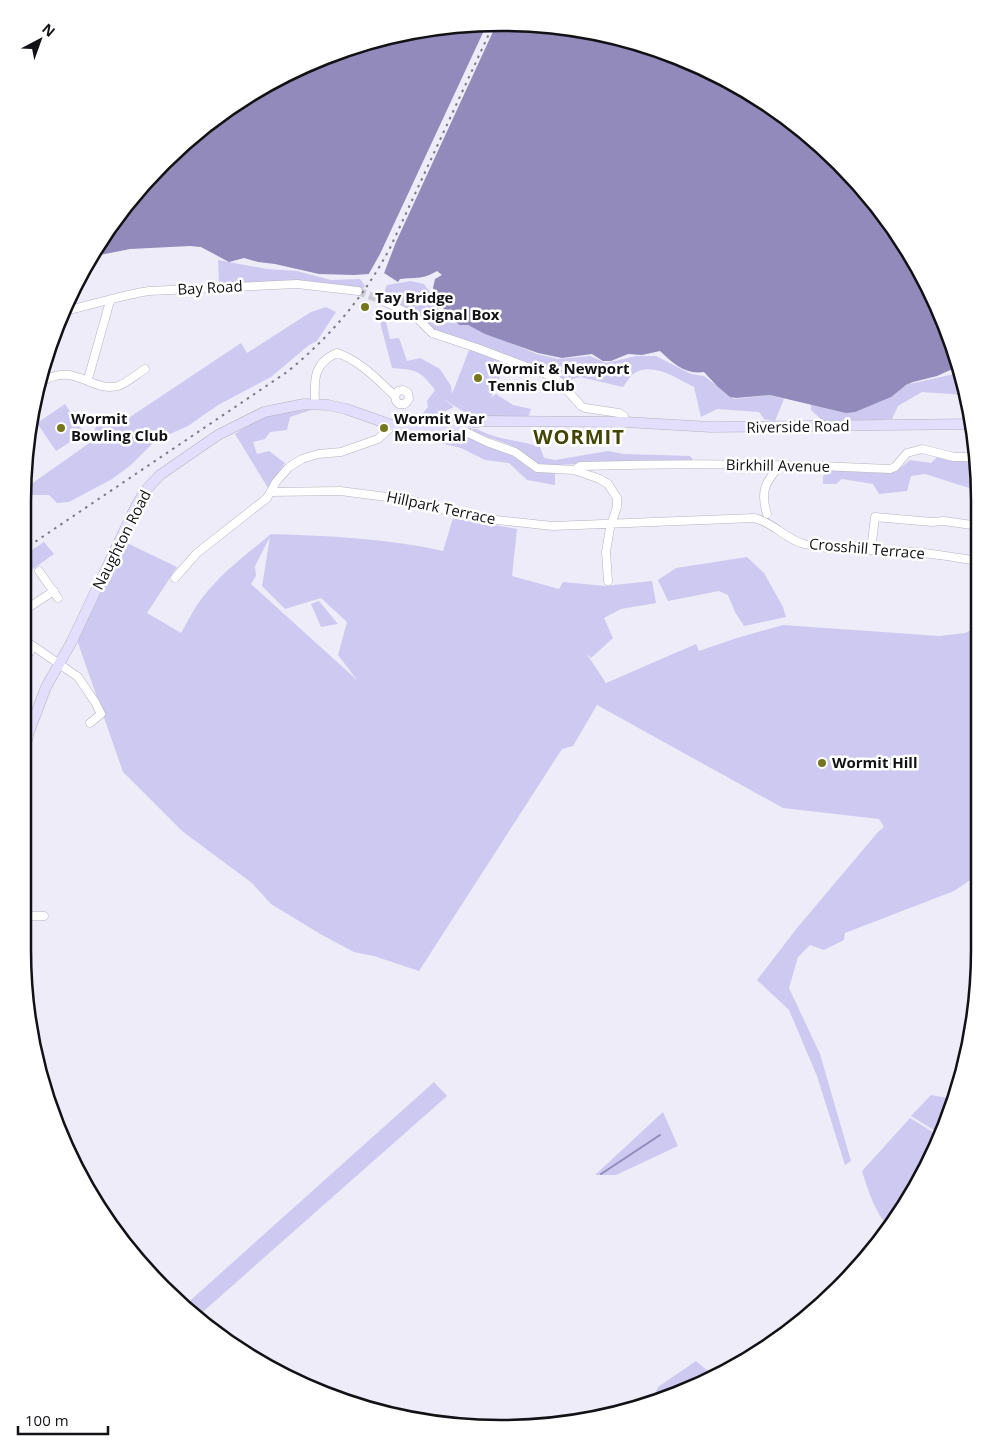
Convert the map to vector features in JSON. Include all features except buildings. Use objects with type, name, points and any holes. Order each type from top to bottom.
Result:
[{"type":"main road","name":"Naughton Road","points":[[31,727],[57,667],[145,491],[160,474],[218,434],[251,418],[278,408],[315,404],[346,409],[392,426],[416,432],[483,421],[625,422]]},
{"type":"main road","name":"Riverside Road","points":[[625,422],[711,428],[964,424]]},
{"type":"street","name":"Bay Road","points":[[73,309],[132,294],[149,292],[290,284],[358,291]]},
{"type":"street","points":[[381,300],[416,317],[432,333],[485,350],[551,376],[560,382],[581,406],[618,413],[624,416],[625,422]]},
{"type":"street","points":[[88,379],[110,301]]},
{"type":"street","points":[[315,404],[314,381],[319,366],[326,357],[337,353],[364,367],[395,396]]},
{"type":"street","points":[[47,378],[68,374],[107,386],[119,386],[145,369]]},
{"type":"street","points":[[463,425],[466,432],[515,452],[537,468],[574,470],[600,479],[608,484],[617,498],[606,552],[608,581]]},
{"type":"street","points":[[175,578],[197,553],[261,502],[271,492],[276,482],[289,467],[302,459],[318,454],[341,452],[378,439],[392,426]]},
{"type":"street","name":"Birkhill Avenue","points":[[574,470],[580,466],[644,464],[780,465],[890,469],[895,467],[908,453],[922,449],[954,457],[969,457]]},
{"type":"street","points":[[767,514],[763,501],[766,484],[780,465]]},
{"type":"street","name":"Hillpark Terrace","points":[[271,492],[340,491],[393,497],[477,518],[520,523],[553,526],[612,524]]},
{"type":"street","points":[[871,550],[875,517],[932,522],[944,521],[971,525]]},
{"type":"street","name":"Crosshill Terrace","points":[[612,524],[754,518],[763,520],[788,537],[805,544],[915,552],[971,560]]},
{"type":"street","points":[[31,606],[56,594],[39,571]]},
{"type":"street","points":[[31,650],[33,647],[57,667],[78,677],[96,702],[101,714],[90,723]]},
{"type":"street","points":[[31,916],[44,916]]},
{"type":"shaded area","points":[[470,32],[532,32],[562,35],[623,47],[681,67],[736,94],[762,110],[811,148],[854,191],[892,240],[908,266],[935,321],[952,369],[937,376],[906,385],[891,397],[855,412],[846,413],[770,395],[736,398],[730,397],[704,372],[685,370],[660,351],[642,355],[628,354],[611,361],[603,361],[592,354],[562,358],[538,353],[485,334],[468,325],[460,325],[448,318],[433,288],[435,279],[442,275],[437,271],[423,277],[400,279],[398,282],[384,273],[354,275],[319,274],[244,258],[229,262],[201,247],[130,249],[101,255],[128,215],[148,191],[191,148],[240,110],[293,80],[350,56],[409,40]]},
{"type":"shaded area","points":[[218,260],[267,269],[297,271],[331,280],[360,279],[365,286],[362,290],[298,282],[219,285]]},
{"type":"shaded area","points":[[411,281],[424,284],[439,304],[439,308],[452,323],[467,325],[537,354],[558,359],[590,356],[606,363],[636,356],[656,356],[691,374],[704,376],[734,399],[770,395],[784,399],[775,421],[764,419],[759,412],[717,409],[701,417],[694,387],[664,372],[648,369],[640,370],[629,378],[623,387],[580,377],[566,381],[436,332],[382,298],[387,285]]},
{"type":"shaded area","points":[[326,307],[336,312],[317,341],[309,345],[271,377],[218,405],[188,426],[156,440],[131,465],[112,479],[69,502],[57,503],[49,495],[31,495],[32,484],[91,442],[98,420],[114,414],[130,417],[241,343],[247,353],[311,312]]},
{"type":"shaded area","points":[[380,311],[384,313],[390,339],[399,338],[407,361],[420,358],[440,369],[451,386],[452,394],[469,350],[506,362],[491,398],[496,394],[513,405],[531,409],[528,417],[478,417],[469,415],[442,398],[454,407],[441,413],[434,407],[444,417],[443,424],[418,429],[404,426],[410,415],[420,417],[428,407],[427,401],[435,390],[417,372],[392,368],[381,326]]},
{"type":"shaded area","points":[[954,374],[959,395],[922,392],[898,406],[892,419],[825,423],[811,410],[811,403],[884,397],[909,384]]},
{"type":"shaded area","name":"Wormit Bowling Club","points":[[65,404],[84,433],[56,451],[38,422]]},
{"type":"shaded area","points":[[314,409],[290,417],[287,430],[270,432],[265,439],[253,442],[257,454],[269,451],[285,463],[268,488],[235,434],[256,420],[279,413]]},
{"type":"shaded area","points":[[473,429],[540,447],[544,458],[555,460],[608,451],[624,454],[690,456],[695,463],[604,462],[543,466],[534,462],[515,447],[473,431]]},
{"type":"shaded area","points":[[450,433],[459,434],[516,456],[526,466],[538,472],[555,473],[555,485],[527,480],[509,463],[485,460],[461,448],[436,442],[421,442],[418,439]]},
{"type":"shaded area","points":[[937,457],[951,461],[969,462],[971,488],[925,474],[911,476],[907,491],[879,494],[873,484],[842,479],[836,484],[823,484],[823,476],[831,470],[877,473],[897,471],[910,460],[931,463]]},
{"type":"shaded area","points":[[453,518],[517,529],[512,576],[559,589],[563,582],[605,586],[652,581],[656,603],[621,609],[604,618],[613,638],[591,658],[586,653],[606,683],[696,644],[699,651],[783,625],[939,636],[965,633],[971,630],[971,879],[954,891],[845,933],[844,940],[824,950],[810,945],[798,957],[789,988],[820,1054],[851,1161],[845,1165],[817,1076],[789,1010],[757,980],[797,928],[884,827],[879,819],[783,808],[597,705],[573,746],[562,749],[419,971],[374,956],[354,952],[271,904],[252,883],[182,831],[123,772],[77,640],[119,551],[129,544],[177,567],[147,613],[181,633],[197,606],[218,579],[271,534],[379,540],[443,551]],"holes":[[[270,537],[262,586],[285,609],[321,598],[347,622],[338,655],[357,680],[251,584],[256,576],[255,566]]]},
{"type":"shaded area","points":[[44,542],[54,554],[31,570],[31,551]]},
{"type":"shaded area","points":[[747,557],[764,573],[783,607],[786,617],[744,626],[735,612],[728,595],[719,591],[668,601],[658,580],[676,568]]},
{"type":"shaded area","points":[[319,601],[338,624],[321,627],[311,604]]},
{"type":"shaded area","points":[[434,1082],[447,1096],[202,1312],[189,1301]]},
{"type":"shaded area","points":[[931,1095],[947,1098],[935,1131],[911,1116]]},
{"type":"shaded area","points":[[663,1112],[678,1146],[616,1175],[595,1175]]},
{"type":"shaded area","points":[[910,1118],[934,1133],[908,1185],[884,1222],[869,1194],[862,1171]]},
{"type":"shaded area","points":[[696,1361],[708,1371],[655,1394],[658,1387]]},
{"type":"pier","points":[[493,31],[396,242],[383,276],[367,277],[380,254],[483,32]]},
{"type":"waterway","points":[[601,1174],[660,1135]]},
{"type":"tunnel","points":[[358,291],[381,300]]},
{"type":"railway","points":[[31,545],[287,372],[332,330],[357,300],[390,248],[490,31]]},
{"type":"place","name":"Tay Bridge South Signal Box","points":[[365,307]]},
{"type":"place","name":"Wormit & Newport Tennis Club","points":[[478,378]]},
{"type":"place","name":"Wormit Bowling Club","points":[[61,428]]},
{"type":"place","name":"Wormit War Memorial","points":[[384,428]]},
{"type":"place","name":"Wormit Hill","points":[[822,763]]},
{"type":"district","name":"WORMIT","points":[[579,437]]}]
